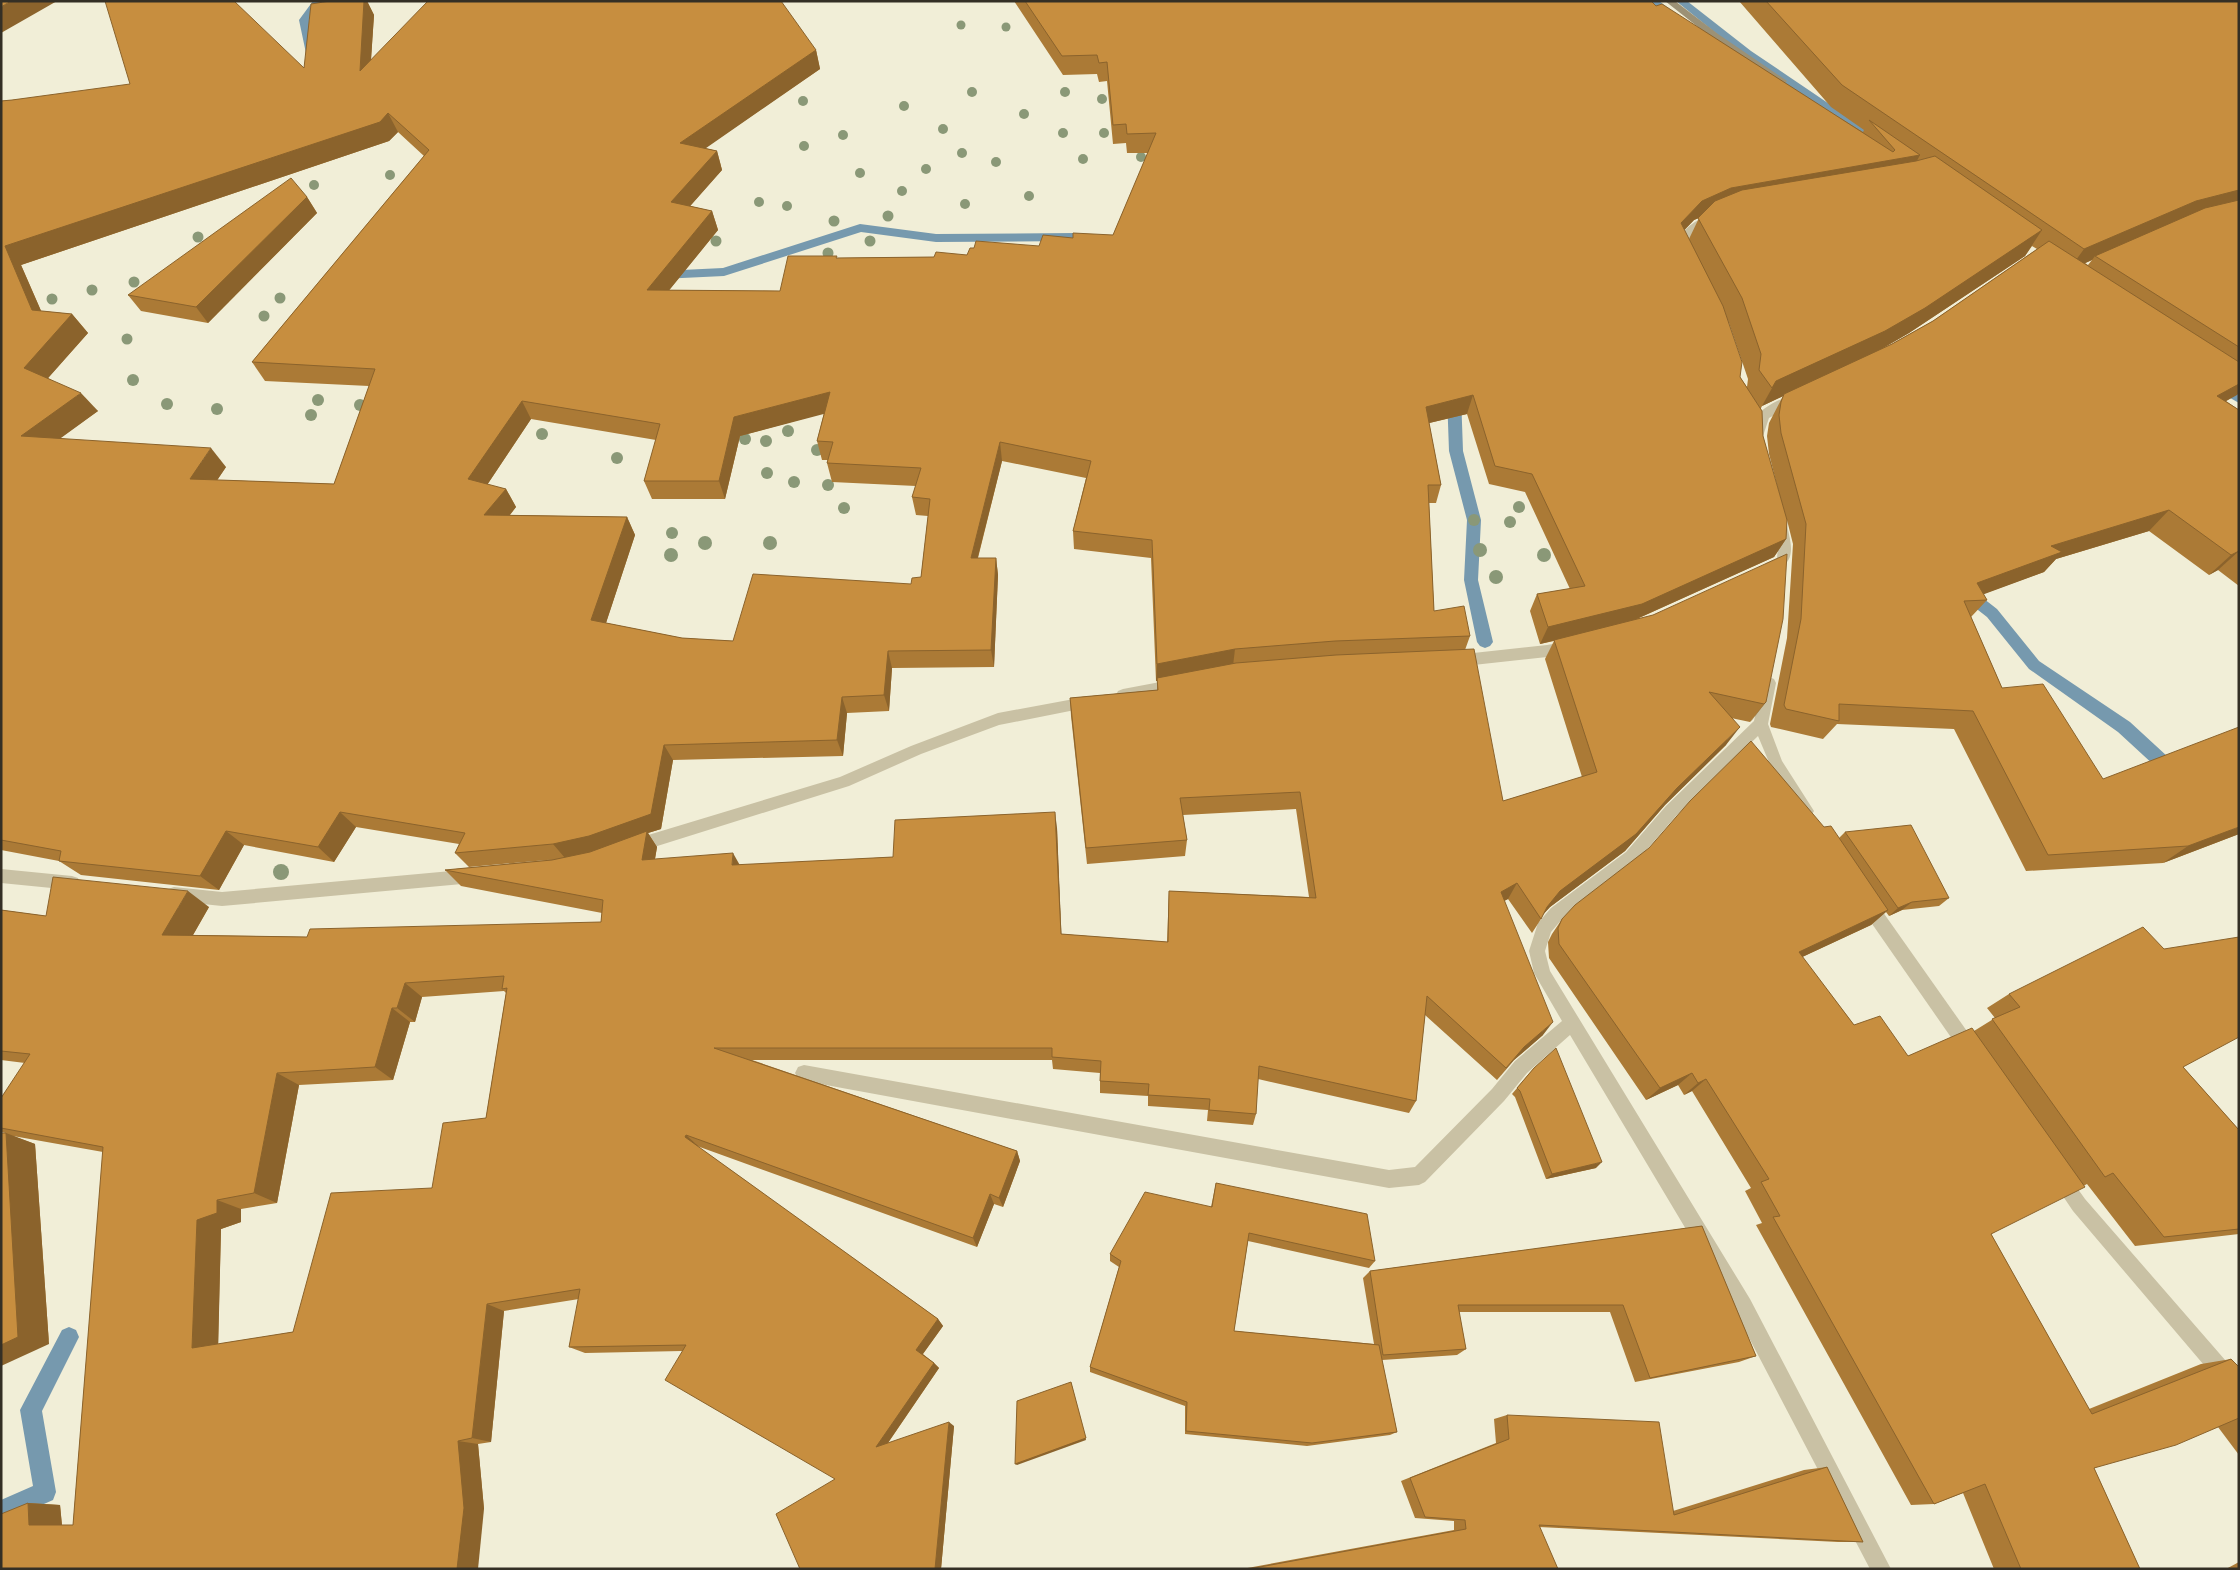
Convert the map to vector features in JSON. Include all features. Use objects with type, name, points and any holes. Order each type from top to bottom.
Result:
[{"type":"street","points":[[1669,1],[1715,36],[1789,86]]},
{"type":"street","points":[[1689,260],[1679,242],[1699,223],[1720,214]]},
{"type":"street","points":[[1760,445],[1756,422],[1767,411],[1802,395]]},
{"type":"street","points":[[1775,505],[1784,538],[1782,580]]},
{"type":"street","points":[[1757,573],[1783,561]]},
{"type":"street","points":[[1439,662],[1547,651],[1584,642]]},
{"type":"street","points":[[1772,667],[1761,724],[1776,763],[1818,828]]},
{"type":"street","points":[[619,852],[844,782],[916,750],[998,719],[1194,682]]},
{"type":"street","points":[[1761,724],[1671,811],[1631,857],[1557,913],[1544,928],[1537,951],[1542,973],[1742,1306],[1881,1569]]},
{"type":"street","points":[[155,892],[222,899],[487,874]]},
{"type":"street","points":[[1,876],[88,885]]},
{"type":"street","points":[[1860,892],[1977,1060]]},
{"type":"street","points":[[804,1073],[1389,1179],[1419,1176],[1498,1095],[1521,1067],[1573,1022]]},
{"type":"street","points":[[2050,1165],[2078,1205],[2239,1390]]},
{"type":"building","points":[[1,1],[11,1],[1,7]]},
{"type":"building","points":[[105,1],[234,1],[304,68],[311,4],[330,1],[364,1],[360,71],[428,1],[781,1],[816,50],[680,143],[717,151],[671,202],[712,211],[647,290],[780,291],[788,256],[837,256],[836,258],[934,257],[936,252],[967,255],[970,248],[974,248],[976,241],[1039,246],[1043,235],[1073,238],[1073,233],[1113,235],[1156,133],[1127,134],[1126,124],[1113,125],[1107,62],[1099,63],[1097,55],[1062,56],[1025,1],[1651,1],[1656,6],[1662,4],[1893,152],[1895,150],[1869,120],[1920,155],[1731,188],[1702,201],[1681,223],[1723,306],[1742,362],[1740,377],[1762,411],[1763,436],[1787,520],[1786,539],[1642,604],[1548,627],[1537,594],[1585,586],[1532,474],[1495,466],[1473,395],[1426,407],[1441,485],[1428,485],[1434,611],[1464,606],[1470,636],[1335,641],[1235,649],[1157,664],[1152,540],[1073,531],[1091,461],[1000,442],[971,558],[996,558],[991,650],[888,651],[884,695],[842,697],[837,740],[664,745],[651,814],[589,836],[553,844],[455,853],[465,833],[340,812],[318,847],[226,831],[200,876],[59,861],[61,851],[1,840],[1,101],[130,84]],"holes":[[[388,113],[429,150],[252,362],[375,369],[334,484],[190,479],[211,448],[21,436],[81,393],[24,368],[72,314],[32,310],[5,246],[380,122]],[[830,392],[817,441],[833,442],[827,463],[921,468],[912,497],[930,499],[921,577],[912,578],[911,584],[753,574],[733,641],[682,638],[591,620],[627,517],[484,515],[506,489],[468,479],[522,401],[660,424],[644,481],[719,481],[734,417]]]},
{"type":"building","points":[[1766,1],[2239,1],[2239,190],[2196,201],[2084,249],[1842,85]]},
{"type":"building","points":[[1935,156],[2042,230],[1925,308],[1885,331],[1776,381],[1772,388],[1759,370],[1761,354],[1742,298],[1698,218],[1715,201],[1742,190],[1916,161]]},
{"type":"building","points":[[291,178],[307,197],[196,307],[128,295]]},
{"type":"building","points":[[2239,200],[2239,347],[2095,256],[2205,208]]},
{"type":"building","points":[[2049,241],[2239,362],[2239,384],[2217,396],[2239,410],[2239,551],[2231,555],[2169,510],[2051,546],[2062,552],[1977,583],[1987,600],[1964,601],[2002,688],[2043,684],[2103,779],[2239,727],[2239,827],[2188,846],[2048,855],[1973,711],[1839,704],[1839,721],[1786,709],[1784,705],[1801,619],[1806,524],[1781,433],[1779,415],[1784,394],[1892,344],[1933,321]]},
{"type":"building","points":[[1787,554],[1783,619],[1766,702],[1764,704],[1709,692],[1740,727],[1677,788],[1636,834],[1560,891],[1547,907],[1541,919],[1517,883],[1501,892],[1553,1022],[1524,1047],[1506,1068],[1427,996],[1416,1101],[1259,1066],[1256,1114],[1209,1110],[1210,1099],[1148,1095],[1149,1084],[1100,1081],[1101,1061],[1052,1057],[1052,1048],[714,1048],[1017,1151],[999,1198],[990,1194],[973,1238],[686,1135],[685,1137],[938,1319],[916,1350],[934,1363],[876,1447],[949,1422],[935,1569],[800,1569],[776,1514],[835,1479],[665,1380],[686,1345],[569,1347],[580,1289],[487,1304],[472,1438],[458,1441],[464,1508],[457,1569],[1,1569],[1,1514],[28,1503],[29,1525],[73,1525],[103,1147],[1,1128],[1,1098],[30,1054],[1,1051],[1,910],[46,916],[53,877],[188,891],[162,935],[307,937],[310,929],[601,922],[603,900],[445,870],[552,860],[590,852],[647,831],[642,860],[733,853],[732,865],[893,857],[895,820],[1055,812],[1061,934],[1168,942],[1169,891],[1316,898],[1300,792],[1180,798],[1187,840],[1086,848],[1070,698],[1158,690],[1157,678],[1236,663],[1336,655],[1474,649],[1503,801],[1597,772],[1554,640],[1653,615]],"holes":[[[504,976],[502,989],[507,988],[486,1118],[443,1123],[432,1188],[331,1193],[293,1332],[192,1348],[197,1220],[217,1213],[217,1200],[254,1193],[277,1073],[375,1067],[392,1008],[397,1008],[405,983]]]},
{"type":"building","points":[[1751,741],[1824,827],[1831,826],[1888,910],[1799,952],[1854,1025],[1880,1016],[1908,1056],[1972,1028],[2085,1187],[1991,1234],[2092,1414],[2231,1359],[2239,1367],[2239,1418],[2176,1445],[2094,1468],[2140,1569],[2021,1569],[1985,1484],[1934,1504],[1773,1217],[1780,1216],[1761,1182],[1769,1179],[1706,1079],[1698,1083],[1692,1073],[1660,1088],[1559,944],[1558,928],[1562,919],[1575,905],[1649,848],[1690,801]]},
{"type":"building","points":[[1911,825],[1949,898],[1912,902],[1898,908],[1845,832]]},
{"type":"building","points":[[2143,927],[2164,949],[2239,937],[2239,1037],[2183,1067],[2239,1130],[2239,1229],[2164,1237],[2113,1173],[2105,1177],[1992,1019],[2020,1007],[2009,994]]},
{"type":"building","points":[[1556,1048],[1602,1162],[1552,1174],[1520,1091],[1517,1088],[1534,1068]]},
{"type":"building","points":[[1,1133],[6,1133],[18,1337],[1,1345]]},
{"type":"building","points":[[1216,1183],[1367,1214],[1375,1261],[1249,1233],[1234,1331],[1379,1345],[1397,1432],[1312,1443],[1186,1431],[1187,1402],[1090,1367],[1121,1261],[1110,1254],[1145,1192],[1212,1207]]},
{"type":"building","points":[[1702,1226],[1756,1356],[1650,1378],[1623,1305],[1458,1305],[1466,1349],[1383,1355],[1370,1271]]},
{"type":"building","points":[[1071,1382],[1086,1438],[1015,1464],[1017,1401]]},
{"type":"building","points":[[1507,1415],[1659,1422],[1674,1515],[1827,1467],[1863,1542],[1539,1525],[1558,1569],[1249,1569],[1466,1529],[1465,1520],[1425,1517],[1410,1478],[1509,1439]]},
{"type":"waterway","points":[[312,58],[304,20],[318,1]]},
{"type":"waterway","points":[[1652,1],[1675,17]]},
{"type":"waterway","points":[[1681,1],[1747,53],[1826,108],[1882,143]]},
{"type":"waterway","points":[[661,275],[724,272],[860,228],[936,238],[1076,237],[1093,241]]},
{"type":"waterway","points":[[2216,384],[2239,399]]},
{"type":"waterway","points":[[1454,395],[1456,451],[1474,520],[1471,580],[1485,642]]},
{"type":"waterway","points":[[1965,592],[1992,613],[2034,665],[2124,727],[2174,773]]},
{"type":"waterway","points":[[1,1512],[45,1492],[31,1410],[69,1337]]}]
